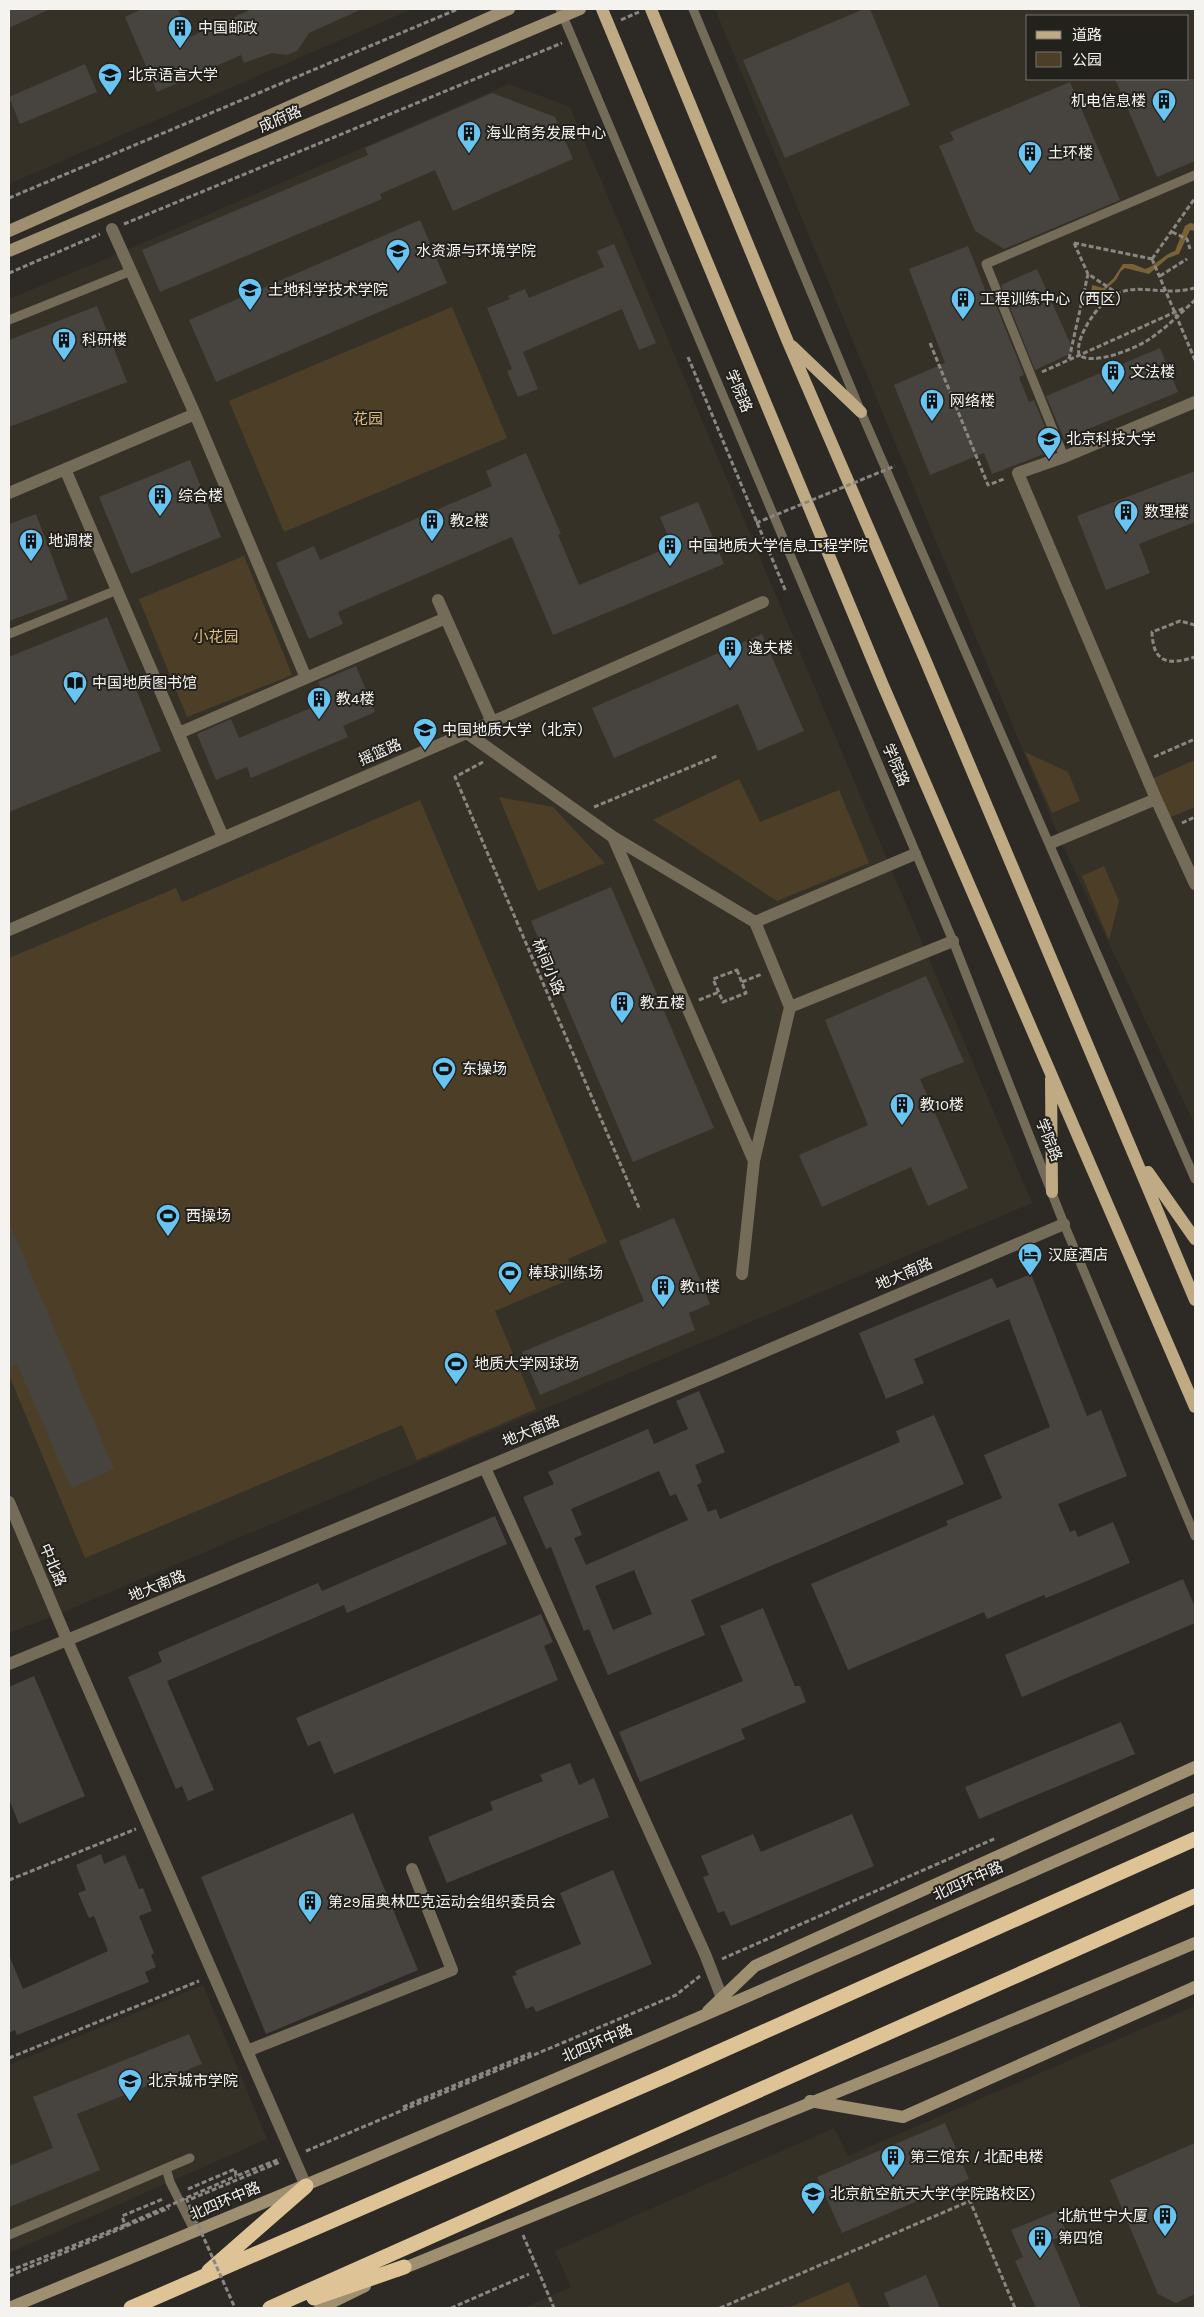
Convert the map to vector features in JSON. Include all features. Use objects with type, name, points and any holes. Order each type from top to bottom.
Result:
[{"type":"highway","points":[[131,2308],[198,2281],[665,2076],[1195,1839]]},
{"type":"highway","points":[[270,2308],[1195,1896]]},
{"type":"highway","points":[[198,2281],[306,2186]]},
{"type":"highway","points":[[284,2308],[404,2267]]},
{"type":"main road","name":"学院路","points":[[602,9],[607,26],[882,683],[1195,1407]]},
{"type":"main road","points":[[651,9],[788,342],[1135,1154],[1195,1300]]},
{"type":"main road","points":[[788,342],[861,412]]},
{"type":"main road","points":[[1051,1071],[1052,1192]]},
{"type":"main road","points":[[1135,1154],[1195,1238]]},
{"type":"street","name":"成府路","points":[[9,231],[509,9]]},
{"type":"street","name":"成府路","points":[[9,251],[562,12],[580,9]]},
{"type":"street","points":[[112,229],[195,414],[306,678]]},
{"type":"street","points":[[1195,402],[1018,473],[1142,762],[1156,799],[1195,884]]},
{"type":"street","points":[[9,493],[195,414]]},
{"type":"street","points":[[66,470],[223,836]]},
{"type":"street","points":[[438,600],[492,722]]},
{"type":"street","name":"摇篮路","points":[[9,930],[223,836],[492,722],[763,602]]},
{"type":"street","points":[[179,733],[446,618]]},
{"type":"street","points":[[466,733],[613,837],[755,922],[790,1007],[754,1161],[742,1274]]},
{"type":"street","points":[[1050,843],[1156,799]]},
{"type":"street","points":[[613,837],[754,1161]]},
{"type":"street","points":[[755,922],[915,854]]},
{"type":"street","points":[[790,1007],[953,941]]},
{"type":"street","name":"地大南路","points":[[9,1664],[714,1373],[1064,1224]]},
{"type":"street","points":[[485,1468],[722,1998]]},
{"type":"street","name":"中北路","points":[[9,1502],[67,1640],[306,2186]]},
{"type":"street","points":[[703,2017],[755,1966],[1195,1767]]},
{"type":"street","name":"北四环中路","points":[[9,2308],[306,2186],[703,2017],[1195,1799]]},
{"type":"street","points":[[247,2051],[452,1970],[412,1869]]},
{"type":"street","points":[[320,2308],[404,2267],[518,2224],[623,2178],[810,2101],[948,2047],[1195,1943]]},
{"type":"street","points":[[810,2101],[903,2117],[1195,1987]]},
{"type":"lane","points":[[693,9],[861,412],[1195,1180]]},
{"type":"lane","name":"学院路","points":[[562,12],[953,941],[1064,1224],[1195,1536]]},
{"type":"lane","points":[[1064,456],[986,264],[1195,175]]},
{"type":"lane","points":[[9,320],[131,271]]},
{"type":"lane","points":[[9,634],[117,590]]},
{"type":"lane","points":[[9,2235],[190,2158]]},
{"type":"lane","points":[[166,2168],[183,2200],[195,2232]]},
{"type":"path","points":[[9,198],[458,9]]},
{"type":"path","points":[[607,26],[647,9]]},
{"type":"path","points":[[9,273],[573,38]]},
{"type":"path","points":[[1152,259],[1195,198]]},
{"type":"path","points":[[1068,230],[1088,274],[1117,293]]},
{"type":"path","points":[[1172,232],[1187,239],[1190,249]]},
{"type":"path","points":[[1074,243],[1152,259]]},
{"type":"path","points":[[1152,259],[1195,360]]},
{"type":"path","points":[[1160,276],[1186,259]]},
{"type":"path","points":[[1069,360],[1088,274]]},
{"type":"path","points":[[1195,288],[1180,292],[1143,288],[1117,293],[1104,304],[1082,334],[1078,347],[1079,356],[1085,360],[1096,360],[1147,341],[1177,314],[1195,302]]},
{"type":"path","points":[[1032,377],[1177,314]]},
{"type":"path","points":[[930,343],[988,485],[1018,473]]},
{"type":"path","points":[[688,357],[786,592]]},
{"type":"path","points":[[756,523],[895,466]]},
{"type":"path","points":[[1195,625],[1180,621],[1152,632],[1153,645],[1160,658],[1172,663],[1195,658]]},
{"type":"path","points":[[1142,762],[1195,739]]},
{"type":"path","name":"林间小路","points":[[497,755],[455,777],[640,1210]]},
{"type":"path","points":[[580,813],[717,756]]},
{"type":"path","points":[[742,982],[774,968]]},
{"type":"path","points":[[737,970],[746,992],[723,1002],[719,992],[713,980],[737,970]]},
{"type":"path","points":[[686,1006],[719,992]]},
{"type":"path","points":[[9,1880],[147,1824]]},
{"type":"path","points":[[9,2271],[125,2225],[676,1995],[720,1960],[1004,1835]]},
{"type":"path","points":[[9,2058],[204,1979]]},
{"type":"path","points":[[9,2276],[236,2176],[293,2155],[532,2053]]},
{"type":"path","points":[[275,2150],[279,2159]]},
{"type":"path","points":[[183,2200],[234,2308]]},
{"type":"path","points":[[720,2308],[970,2201],[1015,2308]]},
{"type":"path","points":[[518,2224],[554,2308]]},
{"type":"path","points":[[452,2308],[529,2274]]},
{"type":"shaded area","name":"北京语言大学","points":[[9,9],[412,9],[9,184]]},
{"type":"shaded area","name":"北京科技大学","points":[[715,9],[1195,9],[1195,1125],[1061,842]]},
{"type":"shaded area","name":"中国地质大学（北京）","points":[[509,84],[570,107],[1032,1203],[56,1615],[9,1633],[9,299]]},
{"type":"shaded area","points":[[1190,223],[1195,224],[1195,231],[1190,230],[1179,254],[1168,258],[1149,274],[1125,268],[1116,280],[1095,299],[1091,298],[1092,285],[1103,288],[1113,279],[1123,264],[1133,264],[1145,269],[1175,251],[1185,226]]},
{"type":"shaded area","name":"北京城市学院","points":[[203,1985],[267,2139],[9,2253],[9,2065]]},
{"type":"shaded area","points":[[1195,2006],[1195,2308],[523,2308],[571,2287],[555,2251],[834,2128],[848,2156]]},
{"type":"green space","name":"花园","points":[[452,307],[507,438],[284,532],[229,401]]},
{"type":"green space","name":"小花园","points":[[244,556],[292,675],[187,717],[139,599]]},
{"type":"green space","points":[[1025,752],[1068,772],[1080,801],[1052,813]]},
{"type":"green space","points":[[1195,760],[1195,807],[1166,819],[1149,780]]},
{"type":"green space","points":[[739,779],[760,822],[839,790],[869,863],[777,901],[653,820]]},
{"type":"green space","points":[[499,797],[553,807],[605,863],[538,891]]},
{"type":"green space","points":[[420,800],[607,1242],[568,1259],[575,1277],[495,1311],[536,1409],[417,1460],[402,1425],[85,1558],[9,1375],[9,958],[176,888],[182,902]]},
{"type":"green space","points":[[1104,866],[1119,901],[1109,940],[1082,876]]},
{"type":"green space","points":[[849,2282],[860,2308],[788,2308]]},
{"type":"building","points":[[9,9],[50,9],[9,28]]},
{"type":"building","points":[[142,9],[178,9],[190,37],[252,9],[362,9],[309,33],[297,51],[287,55],[272,53],[244,63],[241,55],[157,92],[125,17]]},
{"type":"building","points":[[864,9],[870,9],[910,105],[785,158],[743,60]]},
{"type":"building","points":[[85,64],[97,92],[20,124],[9,97]]},
{"type":"building","name":"机电信息楼","points":[[1195,79],[1195,161],[1157,177],[1115,80]]},
{"type":"building","name":"土环楼","points":[[1070,82],[1120,200],[1004,249],[975,231],[939,146],[954,140],[950,132]]},
{"type":"building","points":[[492,93],[555,117],[573,159],[453,211],[435,170],[380,194],[382,199],[160,292],[142,250],[368,155],[365,148]]},
{"type":"building","points":[[420,220],[447,283],[216,382],[189,320]]},
{"type":"building","points":[[614,244],[656,343],[639,350],[622,309],[523,352],[538,389],[518,397],[507,371],[512,369],[487,308],[510,299],[508,296],[525,289],[529,298],[604,267],[597,251]]},
{"type":"building","name":"工程训练中心（西区）","points":[[968,246],[986,292],[990,290],[1024,375],[1019,377],[1029,402],[1034,400],[1052,444],[1046,446],[1049,452],[992,474],[984,453],[930,475],[894,385],[945,363],[909,269]]},
{"type":"building","points":[[1037,269],[1074,352],[1035,370],[1001,285]]},
{"type":"building","name":"科研楼","points":[[97,306],[127,382],[9,427],[9,340]]},
{"type":"building","name":"文法楼","points":[[1160,348],[1178,392],[1064,439],[1046,396]]},
{"type":"building","name":"教2楼","points":[[526,453],[561,534],[558,535],[579,585],[672,546],[660,517],[698,502],[724,564],[553,635],[512,537],[338,612],[343,624],[309,639],[276,563],[314,546],[320,560],[492,486],[486,471]]},
{"type":"building","name":"综合楼","points":[[190,460],[221,537],[131,574],[99,497]]},
{"type":"building","name":"数理楼","points":[[1195,471],[1195,522],[1139,544],[1150,573],[1106,590],[1077,516]]},
{"type":"building","name":"地调楼","points":[[36,514],[68,599],[9,621],[9,524]]},
{"type":"building","name":"中国地质图书馆","points":[[107,617],[161,751],[9,812],[9,657]]},
{"type":"building","name":"逸夫楼","points":[[762,634],[804,731],[758,751],[738,704],[614,758],[592,708]]},
{"type":"building","name":"教4楼","points":[[356,666],[375,712],[343,726],[348,737],[251,778],[247,767],[216,780],[197,734],[231,719],[239,738],[327,701],[318,682]]},
{"type":"building","name":"教五楼","points":[[611,887],[714,1128],[633,1162],[531,921]]},
{"type":"building","points":[[926,976],[964,1062],[920,1079],[968,1188],[928,1206],[911,1167],[822,1207],[799,1155],[868,1125],[825,1020]]},
{"type":"building","name":"教11楼","points":[[674,1218],[710,1304],[689,1313],[695,1330],[540,1395],[522,1352],[644,1301],[619,1241]]},
{"type":"building","points":[[9,1222],[114,1469],[71,1488],[17,1364],[9,1368]]},
{"type":"building","points":[[1031,1274],[1087,1416],[1101,1410],[1127,1476],[1058,1504],[1070,1532],[1075,1530],[1078,1537],[1113,1522],[1130,1563],[1046,1598],[1044,1595],[987,1619],[984,1612],[848,1670],[811,1584],[948,1525],[946,1521],[1002,1498],[984,1455],[1050,1427],[1009,1319],[914,1359],[924,1383],[886,1399],[859,1333],[992,1278],[997,1288]]},
{"type":"building","points":[[699,1391],[725,1452],[695,1465],[702,1482],[697,1485],[708,1512],[716,1509],[720,1519],[900,1442],[896,1431],[934,1415],[964,1484],[691,1600],[705,1635],[608,1675],[589,1629],[584,1631],[551,1547],[546,1549],[523,1497],[554,1484],[548,1472],[648,1429],[654,1444],[688,1429],[676,1401]],"holes":[[[659,1471],[670,1496],[676,1494],[688,1520],[586,1565],[574,1538],[582,1535],[571,1509]],[[634,1570],[652,1614],[613,1630],[595,1586]]]},
{"type":"building","points":[[495,1516],[507,1544],[347,1613],[344,1605],[167,1681],[214,1790],[188,1801],[182,1786],[176,1789],[128,1677],[162,1662],[158,1652],[318,1583],[322,1591]]},
{"type":"building","points":[[1183,1579],[1195,1607],[1195,1623],[1022,1697],[1005,1655]]},
{"type":"building","points":[[763,1608],[795,1686],[800,1686],[806,1702],[741,1729],[745,1739],[640,1782],[619,1732],[743,1681],[720,1626]]},
{"type":"building","points":[[541,1614],[553,1642],[544,1646],[558,1680],[334,1774],[320,1741],[308,1746],[296,1718]]},
{"type":"building","points":[[34,1676],[85,1796],[19,1824],[9,1799],[9,1687]]},
{"type":"building","points":[[1121,1722],[1135,1754],[979,1819],[965,1787]]},
{"type":"building","points":[[570,1763],[579,1785],[594,1778],[609,1817],[447,1883],[428,1837],[493,1810],[490,1802],[543,1781],[540,1775]]},
{"type":"building","name":"第29届奥林匹克运动会组织委员会","points":[[353,1813],[418,1970],[266,2034],[201,1877]]},
{"type":"building","points":[[852,1814],[874,1866],[731,1926],[724,1911],[718,1913],[703,1877],[709,1875],[701,1856],[753,1834],[761,1852]]},
{"type":"building","points":[[101,1854],[104,1864],[125,1855],[139,1889],[143,1888],[152,1911],[139,1916],[154,1953],[151,1955],[156,1967],[145,1972],[149,1982],[17,2035],[15,2030],[9,2033],[9,1955],[23,1989],[108,1951],[94,1916],[89,1918],[78,1893],[86,1890],[76,1865]]},
{"type":"building","points":[[613,1870],[652,1964],[536,2012],[533,2006],[526,2009],[512,1976],[517,1975],[515,1971],[581,1944],[560,1893]]},
{"type":"building","points":[[189,2034],[202,2064],[77,2114],[100,2170],[9,2207],[9,2166],[53,2148],[33,2097]]},
{"type":"building","name":"第三馆东 / 北配电楼","points":[[945,2123],[969,2179],[842,2233],[817,2177]]},
{"type":"building","name":"北航世宁大厦","points":[[1195,2143],[1195,2294],[1176,2303],[1158,2294],[1110,2180]]},
{"type":"building","name":"第四馆","points":[[1057,2211],[1067,2234],[1052,2240],[1081,2308],[1036,2308],[1015,2261],[1023,2257],[1011,2230]]},
{"type":"building","points":[[926,2275],[940,2308],[890,2308],[884,2293]]},
{"type":"place","name":"中国邮政","points":[[180,49]]},
{"type":"place","name":"北京语言大学","points":[[110,96]]},
{"type":"place","name":"机电信息楼","points":[[1164,122]]},
{"type":"place","name":"海业商务发展中心","points":[[469,154]]},
{"type":"place","name":"土环楼","points":[[1030,174]]},
{"type":"place","name":"水资源与环境学院","points":[[398,272]]},
{"type":"place","name":"土地科学技术学院","points":[[250,311]]},
{"type":"place","name":"工程训练中心（西区）","points":[[963,320]]},
{"type":"place","name":"科研楼","points":[[64,361]]},
{"type":"place","name":"文法楼","points":[[1113,393]]},
{"type":"place","name":"网络楼","points":[[932,422]]},
{"type":"place","name":"北京科技大学","points":[[1049,460]]},
{"type":"place","name":"综合楼","points":[[160,517]]},
{"type":"place","name":"数理楼","points":[[1126,533]]},
{"type":"place","name":"教2楼","points":[[432,542]]},
{"type":"place","name":"地调楼","points":[[31,562]]},
{"type":"place","name":"中国地质大学信息工程学院","points":[[670,567]]},
{"type":"place","name":"逸夫楼","points":[[730,669]]},
{"type":"place","name":"中国地质图书馆","points":[[75,704]]},
{"type":"place","name":"教4楼","points":[[319,720]]},
{"type":"place","name":"中国地质大学（北京）","points":[[425,751]]},
{"type":"place","name":"教五楼","points":[[622,1024]]},
{"type":"place","name":"东操场","points":[[444,1090]]},
{"type":"place","name":"教10楼","points":[[902,1126]]},
{"type":"place","name":"西操场","points":[[168,1237]]},
{"type":"place","name":"汉庭酒店","points":[[1030,1276]]},
{"type":"place","name":"棒球训练场","points":[[510,1294]]},
{"type":"place","name":"教11楼","points":[[663,1308]]},
{"type":"place","name":"地质大学网球场","points":[[456,1385]]},
{"type":"place","name":"第29届奥林匹克运动会组织委员会","points":[[310,1923]]},
{"type":"place","name":"北京城市学院","points":[[130,2102]]},
{"type":"place","name":"第三馆东 / 北配电楼","points":[[893,2178]]},
{"type":"place","name":"北京航空航天大学(学院路校区)","points":[[813,2215]]},
{"type":"place","name":"北航世宁大厦","points":[[1165,2237]]},
{"type":"place","name":"第四馆","points":[[1040,2259]]}]
